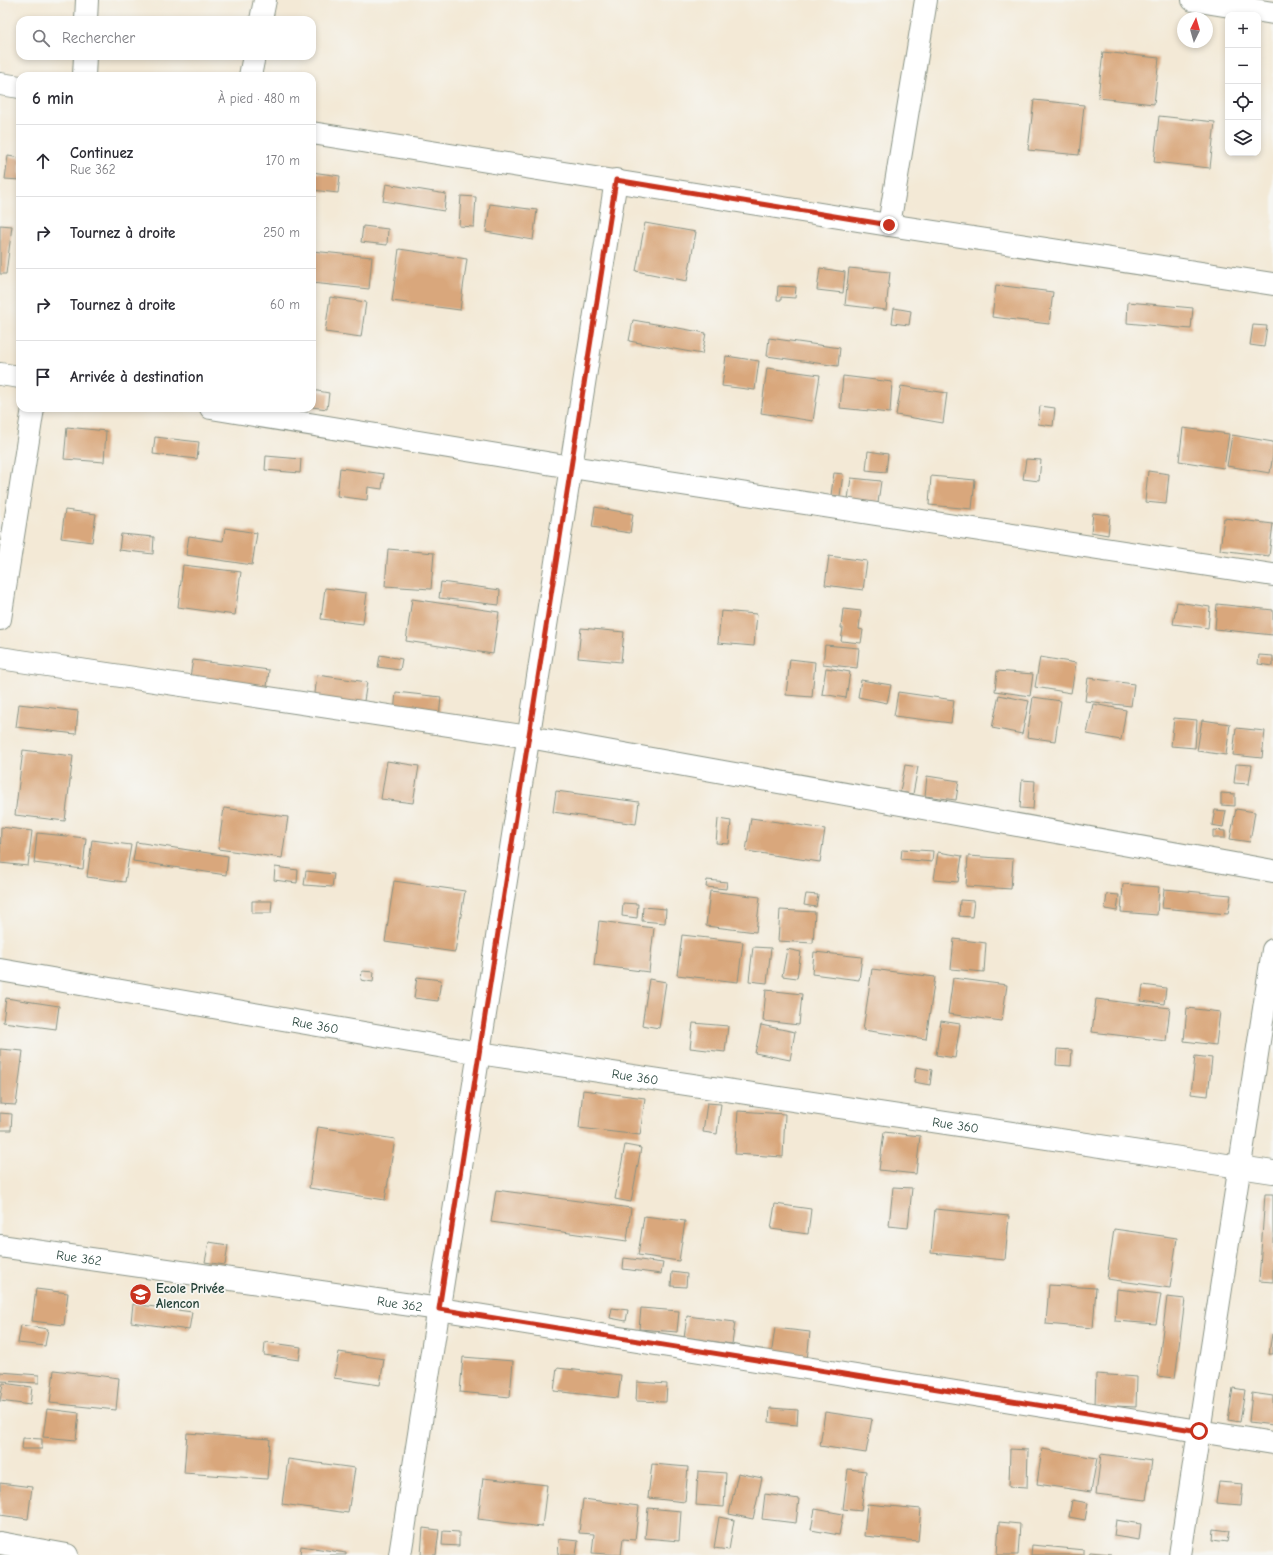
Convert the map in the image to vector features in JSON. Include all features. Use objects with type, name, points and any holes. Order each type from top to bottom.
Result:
[{"type":"street","points":[[86,16],[87,0]]},
{"type":"street","points":[[262,16],[265,0]]},
{"type":"street","points":[[889,225],[926,0]]},
{"type":"street","points":[[1193,0],[1273,13]]},
{"type":"street","points":[[84,72],[85,60]]},
{"type":"street","points":[[251,72],[253,60]]},
{"type":"street","points":[[0,84],[16,86]]},
{"type":"street","points":[[316,134],[616,180],[889,225],[1273,284]]},
{"type":"street","points":[[400,1555],[616,180]]},
{"type":"street","points":[[0,374],[16,376]]},
{"type":"street","points":[[0,619],[33,412]]},
{"type":"street","points":[[235,412],[571,467],[1273,575]]},
{"type":"street","points":[[0,658],[529,737],[1273,871]]},
{"type":"street","points":[[1180,1555],[1273,950]]},
{"type":"street","name":"Rue 360","points":[[0,970],[479,1053],[1273,1172]]},
{"type":"street","name":"Rue 362","points":[[0,1246],[439,1309],[1273,1443]]},
{"type":"street","points":[[0,1543],[67,1555]]},
{"type":"building","points":[[1103,52],[1159,58],[1154,104],[1098,98]]},
{"type":"building","points":[[1034,100],[1084,105],[1079,155],[1028,150]]},
{"type":"building","points":[[1159,116],[1215,122],[1210,168],[1154,162]]},
{"type":"building","points":[[8,156],[16,157],[16,180],[5,179]]},
{"type":"building","points":[[316,173],[340,176],[338,193],[316,190]]},
{"type":"building","points":[[386,184],[446,194],[444,211],[383,201]]},
{"type":"building","points":[[461,196],[476,197],[474,227],[459,226]]},
{"type":"building","points":[[490,204],[537,210],[533,240],[486,232]]},
{"type":"building","points":[[645,223],[696,232],[687,281],[636,271]]},
{"type":"building","points":[[0,225],[12,226],[6,274],[0,274]]},
{"type":"building","points":[[363,226],[388,229],[387,245],[361,242]]},
{"type":"building","points":[[399,249],[467,259],[460,310],[392,301]]},
{"type":"building","points":[[316,251],[372,257],[369,289],[316,283]]},
{"type":"building","points":[[820,268],[845,272],[843,293],[817,290]]},
{"type":"building","points":[[849,268],[890,272],[886,310],[845,305]]},
{"type":"building","points":[[996,285],[1053,292],[1049,324],[992,317]]},
{"type":"building","points":[[778,286],[796,287],[795,298],[781,297],[781,300],[777,300]]},
{"type":"building","points":[[330,297],[366,302],[361,337],[325,332]]},
{"type":"building","points":[[1128,302],[1193,308],[1191,329],[1127,323]]},
{"type":"building","points":[[894,308],[911,311],[909,325],[892,323]]},
{"type":"building","points":[[633,320],[706,333],[702,354],[629,341]]},
{"type":"building","points":[[1253,325],[1267,326],[1264,347],[1250,345]]},
{"type":"building","points":[[769,338],[840,348],[838,366],[767,356]]},
{"type":"building","points":[[726,356],[759,361],[755,390],[722,386]]},
{"type":"building","points":[[767,368],[820,375],[813,421],[761,413]]},
{"type":"building","points":[[843,376],[892,382],[890,413],[840,408]]},
{"type":"building","points":[[901,386],[947,393],[943,423],[896,415]]},
{"type":"building","points":[[316,391],[329,393],[327,409],[316,408]]},
{"type":"building","points":[[1040,406],[1055,408],[1053,426],[1038,424]]},
{"type":"building","points":[[67,427],[106,431],[104,462],[64,459]]},
{"type":"building","points":[[1183,428],[1229,434],[1224,468],[1179,461]]},
{"type":"building","points":[[1232,435],[1273,442],[1273,455],[1270,473],[1227,466]]},
{"type":"building","points":[[155,437],[199,442],[197,459],[153,454]]},
{"type":"building","points":[[868,451],[888,454],[886,472],[866,470]]},
{"type":"building","points":[[266,456],[301,459],[300,473],[265,470]]},
{"type":"building","points":[[1026,459],[1041,460],[1039,481],[1023,479]]},
{"type":"building","points":[[340,468],[384,474],[382,489],[368,487],[367,500],[337,496]]},
{"type":"building","points":[[1148,471],[1169,474],[1166,504],[1145,502]]},
{"type":"building","points":[[834,473],[843,474],[840,496],[831,495]]},
{"type":"building","points":[[931,476],[975,480],[972,509],[929,505]]},
{"type":"building","points":[[851,478],[881,481],[878,503],[848,499]]},
{"type":"building","points":[[595,507],[633,514],[630,533],[592,527]]},
{"type":"building","points":[[65,510],[96,514],[92,542],[61,538]]},
{"type":"building","points":[[1093,513],[1110,515],[1108,535],[1091,532]]},
{"type":"building","points":[[1224,518],[1273,524],[1269,556],[1220,550]]},
{"type":"building","points":[[225,528],[257,533],[252,565],[186,555],[189,536],[223,541]]},
{"type":"building","points":[[121,534],[154,537],[153,554],[119,550]]},
{"type":"building","points":[[388,549],[434,553],[431,589],[385,586]]},
{"type":"building","points":[[829,556],[867,561],[863,590],[825,585]]},
{"type":"building","points":[[183,565],[241,572],[235,615],[178,607]]},
{"type":"building","points":[[441,582],[500,590],[499,605],[439,598]]},
{"type":"building","points":[[325,588],[367,593],[363,624],[321,619]]},
{"type":"building","points":[[412,599],[499,612],[493,654],[406,641]]},
{"type":"building","points":[[1177,602],[1210,607],[1208,628],[1173,624]]},
{"type":"building","points":[[1217,604],[1273,610],[1273,635],[1215,629]]},
{"type":"building","points":[[843,609],[861,611],[859,629],[863,630],[861,643],[841,641]]},
{"type":"building","points":[[721,611],[757,614],[754,646],[718,643]]},
{"type":"building","points":[[581,628],[624,632],[621,662],[578,658]]},
{"type":"building","points":[[825,645],[859,648],[857,668],[823,664]]},
{"type":"building","points":[[380,655],[402,659],[400,670],[378,667]]},
{"type":"building","points":[[1259,655],[1273,656],[1273,666],[1258,664]]},
{"type":"building","points":[[1040,657],[1076,663],[1071,693],[1035,687]]},
{"type":"building","points":[[790,659],[815,662],[812,697],[786,695]]},
{"type":"building","points":[[193,660],[269,670],[267,687],[190,677]]},
{"type":"building","points":[[826,668],[850,672],[846,698],[822,694]]},
{"type":"building","points":[[997,671],[1033,674],[1030,696],[995,691]]},
{"type":"building","points":[[317,675],[367,682],[363,707],[314,702]]},
{"type":"building","points":[[1088,678],[1134,684],[1131,706],[1085,701]]},
{"type":"building","points":[[861,680],[891,685],[887,703],[858,697]]},
{"type":"building","points":[[396,692],[441,697],[439,718],[394,713]]},
{"type":"building","points":[[898,692],[954,700],[951,723],[894,716]]},
{"type":"building","points":[[999,695],[1029,701],[1022,734],[992,728]]},
{"type":"building","points":[[1033,697],[1061,701],[1055,741],[1027,737]]},
{"type":"building","points":[[19,704],[78,711],[76,734],[16,727]]},
{"type":"building","points":[[1093,704],[1126,710],[1121,740],[1087,734]]},
{"type":"building","points":[[1174,718],[1197,720],[1195,748],[1171,746]]},
{"type":"building","points":[[1202,720],[1230,724],[1226,755],[1197,751]]},
{"type":"building","points":[[1236,728],[1265,731],[1262,758],[1233,755]]},
{"type":"building","points":[[23,750],[73,756],[65,821],[15,815]]},
{"type":"building","points":[[387,761],[419,766],[413,803],[381,799]]},
{"type":"building","points":[[1236,764],[1252,765],[1249,784],[1234,783]]},
{"type":"building","points":[[905,765],[918,767],[913,794],[900,792]]},
{"type":"building","points":[[927,776],[959,781],[956,800],[925,796]]},
{"type":"building","points":[[1022,780],[1035,781],[1033,809],[1020,808]]},
{"type":"building","points":[[556,791],[639,802],[636,824],[553,812]]},
{"type":"building","points":[[1221,793],[1235,794],[1235,806],[1221,805]]},
{"type":"building","points":[[224,808],[288,817],[282,858],[218,849]]},
{"type":"building","points":[[1236,809],[1255,812],[1250,842],[1230,839]]},
{"type":"building","points":[[1215,810],[1226,811],[1223,827],[1212,825]]},
{"type":"building","points":[[751,818],[825,829],[820,862],[746,851]]},
{"type":"building","points":[[718,819],[731,821],[729,844],[716,843]]},
{"type":"building","points":[[1,827],[32,831],[28,866],[0,863]]},
{"type":"building","points":[[1213,830],[1225,831],[1225,838],[1213,838]]},
{"type":"building","points":[[37,833],[86,838],[83,869],[34,863]]},
{"type":"building","points":[[92,840],[131,845],[125,882],[87,877]]},
{"type":"building","points":[[136,842],[228,856],[226,875],[133,861]]},
{"type":"building","points":[[902,849],[933,851],[932,862],[901,859]]},
{"type":"building","points":[[938,852],[962,856],[958,882],[934,880]]},
{"type":"building","points":[[968,856],[1013,859],[1011,889],[966,886]]},
{"type":"building","points":[[275,867],[298,870],[297,883],[274,880]]},
{"type":"building","points":[[306,871],[334,874],[332,887],[304,885]]},
{"type":"building","points":[[707,880],[727,882],[726,889],[706,887]]},
{"type":"building","points":[[394,881],[465,891],[455,952],[385,942]]},
{"type":"building","points":[[1123,884],[1159,887],[1157,915],[1121,912]]},
{"type":"building","points":[[1164,889],[1231,895],[1228,914],[1162,908]]},
{"type":"building","points":[[710,891],[760,897],[756,932],[706,926]]},
{"type":"building","points":[[806,894],[818,895],[816,907],[804,905]]},
{"type":"building","points":[[1107,894],[1119,895],[1117,911],[1105,909]]},
{"type":"building","points":[[960,900],[974,901],[972,917],[959,916]]},
{"type":"building","points":[[252,901],[272,901],[271,913],[252,913]]},
{"type":"building","points":[[623,903],[638,904],[637,918],[622,916]]},
{"type":"building","points":[[643,907],[666,909],[665,923],[642,921]]},
{"type":"building","points":[[780,910],[815,912],[813,943],[778,941]]},
{"type":"building","points":[[599,921],[654,928],[649,972],[594,965]]},
{"type":"building","points":[[682,935],[743,942],[738,982],[677,975]]},
{"type":"building","points":[[954,939],[986,943],[984,972],[951,969]]},
{"type":"building","points":[[753,947],[771,948],[767,983],[749,981]]},
{"type":"building","points":[[787,949],[801,952],[797,978],[782,976]]},
{"type":"building","points":[[814,952],[862,957],[859,980],[812,974]]},
{"type":"building","points":[[872,969],[935,977],[926,1039],[863,1030]]},
{"type":"building","points":[[362,971],[374,972],[373,982],[361,980]]},
{"type":"building","points":[[417,977],[441,980],[438,1001],[414,998]]},
{"type":"building","points":[[953,978],[1007,985],[1002,1021],[948,1014]]},
{"type":"building","points":[[649,979],[666,982],[659,1028],[642,1025]]},
{"type":"building","points":[[1143,985],[1166,988],[1164,1004],[1141,1001]]},
{"type":"building","points":[[766,990],[802,994],[799,1025],[763,1021]]},
{"type":"building","points":[[6,998],[59,1006],[56,1029],[3,1022]]},
{"type":"building","points":[[1096,999],[1170,1008],[1166,1041],[1092,1032]]},
{"type":"building","points":[[1187,1008],[1220,1012],[1216,1045],[1184,1041]]},
{"type":"building","points":[[941,1021],[960,1024],[955,1058],[936,1055]]},
{"type":"building","points":[[693,1023],[728,1026],[725,1052],[690,1048]]},
{"type":"building","points":[[761,1025],[795,1032],[790,1060],[755,1053]]},
{"type":"building","points":[[0,1049],[23,1051],[16,1105],[0,1104]]},
{"type":"building","points":[[1057,1049],[1072,1050],[1071,1066],[1056,1065]]},
{"type":"building","points":[[1195,1056],[1212,1058],[1208,1096],[1191,1094]]},
{"type":"building","points":[[916,1067],[932,1070],[930,1085],[914,1082]]},
{"type":"building","points":[[583,1090],[645,1098],[640,1135],[579,1128]]},
{"type":"building","points":[[707,1103],[721,1104],[717,1134],[703,1132]]},
{"type":"building","points":[[738,1111],[785,1114],[783,1157],[735,1154]]},
{"type":"building","points":[[0,1113],[12,1114],[11,1130],[0,1130]]},
{"type":"building","points":[[318,1127],[395,1139],[385,1200],[309,1188]]},
{"type":"building","points":[[884,1132],[920,1136],[916,1174],[879,1170]]},
{"type":"building","points":[[625,1145],[641,1148],[631,1202],[615,1199]]},
{"type":"building","points":[[893,1187],[912,1188],[908,1228],[889,1226]]},
{"type":"building","points":[[496,1190],[631,1208],[627,1241],[491,1222]]},
{"type":"building","points":[[1265,1194],[1273,1194],[1273,1282],[1259,1281]]},
{"type":"building","points":[[775,1204],[811,1209],[808,1234],[771,1229]]},
{"type":"building","points":[[935,1209],[1009,1216],[1005,1260],[931,1253]]},
{"type":"building","points":[[644,1216],[685,1221],[679,1261],[638,1255]]},
{"type":"building","points":[[1114,1229],[1177,1238],[1170,1288],[1107,1279]]},
{"type":"building","points":[[209,1242],[228,1245],[225,1265],[205,1262]]},
{"type":"building","points":[[624,1258],[663,1263],[661,1274],[623,1269]]},
{"type":"building","points":[[672,1272],[687,1274],[686,1287],[671,1286]]},
{"type":"building","points":[[1049,1285],[1096,1288],[1093,1328],[1046,1324]]},
{"type":"building","points":[[36,1289],[68,1293],[64,1325],[32,1321]]},
{"type":"building","points":[[1117,1289],[1161,1294],[1156,1324],[1115,1321]]},
{"type":"building","points":[[1167,1297],[1185,1299],[1175,1378],[1157,1376]]},
{"type":"building","points":[[133,1304],[192,1312],[189,1330],[131,1322]]},
{"type":"building","points":[[612,1308],[628,1310],[626,1321],[610,1318]]},
{"type":"building","points":[[641,1308],[679,1311],[677,1332],[639,1329]]},
{"type":"building","points":[[687,1316],[735,1322],[732,1344],[684,1338]]},
{"type":"building","points":[[21,1325],[48,1329],[45,1346],[18,1343]]},
{"type":"building","points":[[775,1328],[810,1332],[807,1360],[771,1356]]},
{"type":"building","points":[[1272,1334],[1273,1354],[1269,1354]]},
{"type":"building","points":[[265,1342],[301,1347],[299,1360],[264,1355]]},
{"type":"building","points":[[339,1352],[384,1359],[380,1385],[334,1378]]},
{"type":"building","points":[[463,1357],[513,1361],[510,1397],[460,1392]]},
{"type":"building","points":[[557,1368],[621,1375],[618,1398],[554,1391]]},
{"type":"building","points":[[54,1370],[119,1378],[116,1410],[50,1403]]},
{"type":"building","points":[[0,1372],[39,1375],[39,1383],[0,1381]]},
{"type":"building","points":[[1096,1374],[1137,1377],[1136,1407],[1095,1405]]},
{"type":"building","points":[[637,1382],[667,1384],[666,1402],[636,1401]]},
{"type":"building","points":[[3,1383],[32,1387],[30,1405],[0,1401]]},
{"type":"building","points":[[1233,1388],[1245,1390],[1240,1422],[1228,1420]]},
{"type":"building","points":[[1252,1393],[1273,1396],[1273,1425],[1249,1422]]},
{"type":"building","points":[[770,1408],[798,1410],[797,1425],[769,1422]]},
{"type":"building","points":[[47,1409],[79,1413],[76,1440],[43,1437]]},
{"type":"building","points":[[825,1412],[872,1419],[866,1453],[820,1446]]},
{"type":"building","points":[[187,1433],[270,1439],[267,1479],[184,1473]]},
{"type":"building","points":[[23,1438],[42,1439],[42,1449],[22,1449]]},
{"type":"building","points":[[1010,1449],[1028,1450],[1027,1488],[1009,1487]]},
{"type":"building","points":[[1042,1449],[1097,1458],[1091,1492],[1037,1484]]},
{"type":"building","points":[[1101,1454],[1152,1461],[1146,1500],[1096,1494]]},
{"type":"building","points":[[288,1459],[355,1468],[348,1513],[282,1504]]},
{"type":"building","points":[[652,1464],[688,1467],[685,1502],[648,1498]]},
{"type":"building","points":[[848,1469],[866,1471],[861,1511],[843,1509]]},
{"type":"building","points":[[698,1471],[726,1473],[724,1507],[696,1505]]},
{"type":"building","points":[[738,1473],[762,1478],[753,1519],[729,1514]]},
{"type":"building","points":[[483,1478],[547,1485],[542,1527],[478,1519]]},
{"type":"building","points":[[1219,1482],[1243,1484],[1241,1505],[1216,1503]]},
{"type":"building","points":[[0,1483],[32,1487],[28,1519],[0,1515]]},
{"type":"building","points":[[765,1494],[799,1499],[796,1523],[762,1519]]},
{"type":"building","points":[[583,1499],[639,1506],[635,1540],[623,1539],[621,1555],[592,1553],[594,1534],[579,1533]]},
{"type":"building","points":[[1072,1500],[1088,1503],[1085,1520],[1069,1517]]},
{"type":"building","points":[[867,1504],[921,1509],[918,1541],[864,1536]]},
{"type":"building","points":[[648,1508],[681,1511],[679,1541],[645,1538]]},
{"type":"building","points":[[815,1509],[843,1514],[839,1535],[811,1530]]},
{"type":"building","points":[[719,1517],[734,1520],[729,1550],[714,1548]]},
{"type":"building","points":[[1116,1520],[1141,1524],[1139,1540],[1114,1536]]},
{"type":"building","points":[[999,1522],[1020,1524],[1018,1555],[997,1555]]},
{"type":"building","points":[[423,1528],[439,1530],[436,1555],[421,1555]]},
{"type":"building","points":[[1214,1529],[1229,1531],[1227,1542],[1213,1540]]},
{"type":"building","points":[[443,1531],[459,1532],[459,1546],[442,1545]]},
{"type":"building","points":[[559,1539],[578,1541],[576,1555],[558,1555]]},
{"type":"building","points":[[1032,1545],[1084,1550],[1084,1555],[1031,1555]]},
{"type":"building","points":[[301,1546],[346,1553],[346,1555],[300,1555]]},
{"type":"building","points":[[1090,1552],[1111,1554],[1111,1555],[1089,1555]]},
{"type":"place","name":"Ecole Privée Alencon","points":[[140,1295]]},
{"type":"route","points":[[889,225],[616,180],[439,1309],[1199,1431]]}]
